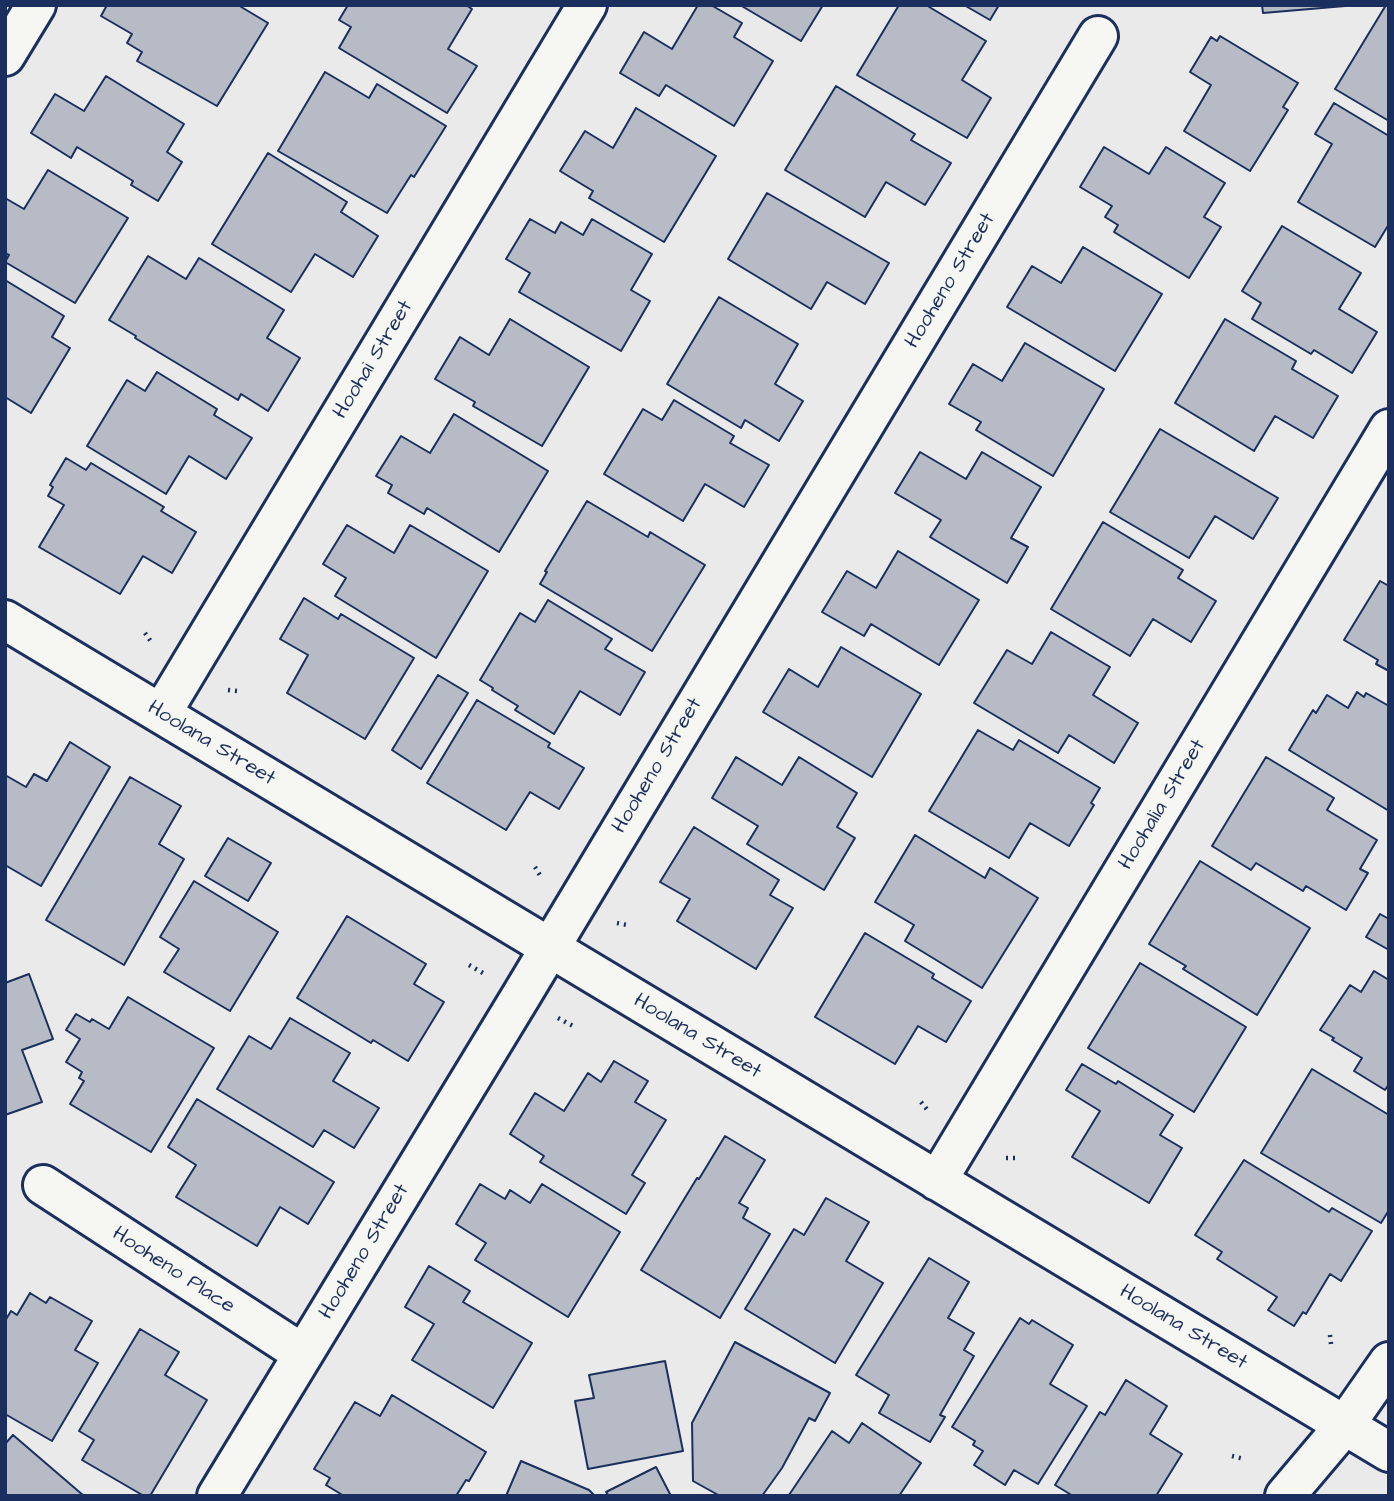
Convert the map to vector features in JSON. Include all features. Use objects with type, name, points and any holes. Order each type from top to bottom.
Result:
[{"type":"street","points":[[5,56],[36,5]]},
{"type":"street","name":"Hoohai Street","points":[[161,714],[587,5]]},
{"type":"street","name":"Hooheno Street","points":[[217,1496],[1098,36]]},
{"type":"street","name":"Hoohalia Street","points":[[937,1181],[1389,429]]},
{"type":"street","name":"Hoolana Street","points":[[5,620],[1389,1452]]},
{"type":"street","name":"Hooheno Place","points":[[43,1185],[303,1354]]},
{"type":"street","points":[[1284,1496],[1345,1425],[1389,1362]]},
{"type":"path","points":[[145,632],[152,643]]},
{"type":"path","points":[[228,690],[237,691]]},
{"type":"path","points":[[535,867],[541,877]]},
{"type":"path","points":[[617,923],[627,925]]},
{"type":"path","points":[[469,965],[483,973]]},
{"type":"path","points":[[558,1018],[573,1026]]},
{"type":"path","points":[[921,1102],[929,1112]]},
{"type":"path","points":[[1006,1158],[1019,1158]]},
{"type":"path","points":[[1330,1335],[1331,1345]]},
{"type":"path","points":[[1232,1456],[1244,1459]]},
{"type":"building","points":[[107,5],[238,5],[268,23],[217,106],[137,61],[142,52],[127,43],[132,34],[101,16]]},
{"type":"building","points":[[348,5],[466,5],[472,9],[448,49],[477,66],[447,113],[339,48],[351,27],[339,20]]},
{"type":"building","points":[[698,5],[711,5],[742,23],[734,37],[773,61],[734,126],[666,85],[659,96],[620,73],[644,32],[672,49]]},
{"type":"building","points":[[740,5],[823,5],[801,41]]},
{"type":"building","points":[[899,5],[926,5],[986,41],[962,80],[991,98],[967,138],[857,75]]},
{"type":"building","points":[[964,5],[999,5],[990,20]]},
{"type":"building","points":[[1262,5],[1357,5],[1263,13]]},
{"type":"building","points":[[1386,5],[1389,5],[1389,121],[1335,89]]},
{"type":"building","points":[[1220,36],[1298,83],[1283,107],[1288,110],[1250,171],[1184,131],[1211,85],[1190,72],[1211,37],[1217,41]]},
{"type":"building","points":[[325,72],[369,98],[377,84],[446,126],[414,177],[411,175],[387,213],[278,151]]},
{"type":"building","points":[[106,76],[184,124],[167,152],[182,162],[158,201],[131,185],[133,181],[77,147],[71,158],[31,133],[55,94],[84,111]]},
{"type":"building","points":[[836,86],[915,134],[911,140],[951,163],[925,205],[886,182],[865,217],[785,170]]},
{"type":"building","points":[[1334,103],[1389,136],[1389,224],[1375,247],[1298,202],[1332,144],[1315,134]]},
{"type":"building","points":[[636,108],[716,156],[664,242],[589,198],[593,191],[560,171],[585,131],[613,148]]},
{"type":"building","points":[[1104,147],[1149,174],[1166,147],[1225,183],[1204,217],[1221,227],[1189,278],[1114,232],[1118,225],[1105,217],[1112,206],[1080,187]]},
{"type":"building","points":[[268,153],[347,202],[341,212],[378,236],[353,277],[315,254],[291,292],[212,244]]},
{"type":"building","points":[[48,170],[128,218],[75,303],[5,262],[9,255],[5,253],[5,198],[24,209]]},
{"type":"building","points":[[767,193],[889,263],[865,304],[827,282],[811,309],[728,259]]},
{"type":"building","points":[[530,219],[555,233],[561,222],[583,235],[592,219],[652,254],[631,290],[650,301],[621,351],[519,292],[530,273],[506,259]]},
{"type":"building","points":[[1282,226],[1361,273],[1339,309],[1377,332],[1352,373],[1314,350],[1311,354],[1252,319],[1261,303],[1242,291]]},
{"type":"building","points":[[1083,247],[1162,294],[1115,371],[1007,307],[1032,266],[1061,283]]},
{"type":"building","points":[[148,256],[186,279],[199,258],[284,310],[267,338],[300,358],[268,411],[241,394],[238,400],[109,320]]},
{"type":"building","points":[[5,280],[64,316],[52,337],[70,348],[31,413],[5,397]]},
{"type":"building","points":[[719,297],[798,344],[775,384],[803,401],[779,441],[745,420],[741,428],[667,384]]},
{"type":"building","points":[[510,319],[589,367],[542,446],[473,406],[475,402],[435,379],[460,337],[489,355]]},
{"type":"building","points":[[1225,319],[1296,361],[1292,369],[1338,396],[1313,438],[1275,416],[1254,451],[1175,403]]},
{"type":"building","points":[[1025,343],[1104,389],[1053,476],[976,430],[981,422],[949,404],[973,364],[1002,381]]},
{"type":"building","points":[[157,372],[217,409],[214,415],[252,438],[226,479],[189,456],[166,494],[87,446],[127,380],[145,391]]},
{"type":"building","points":[[674,400],[734,436],[730,443],[769,465],[744,507],[705,484],[683,521],[604,474],[643,409],[662,420]]},
{"type":"building","points":[[454,414],[548,471],[499,552],[427,508],[424,514],[388,493],[392,485],[376,476],[401,436],[430,453]]},
{"type":"building","points":[[1160,429],[1278,498],[1253,539],[1215,516],[1189,558],[1110,512]]},
{"type":"building","points":[[920,452],[966,479],[982,452],[1041,487],[1011,538],[1028,547],[1007,583],[930,537],[941,520],[895,493]]},
{"type":"building","points":[[66,458],[86,470],[91,463],[164,507],[161,511],[196,532],[172,573],[143,556],[120,594],[39,547],[64,505],[48,496],[53,487],[50,485]]},
{"type":"building","points":[[587,501],[648,537],[650,532],[705,565],[652,651],[540,584]]},
{"type":"building","points":[[1103,522],[1183,570],[1178,578],[1216,601],[1191,642],[1153,619],[1130,656],[1051,609]]},
{"type":"building","points":[[347,525],[394,553],[410,525],[488,571],[436,658],[335,596],[346,578],[323,564]]},
{"type":"building","points":[[898,551],[979,600],[939,665],[871,624],[864,636],[822,612],[847,571],[876,588]]},
{"type":"building","points":[[1380,581],[1389,586],[1389,671],[1376,664],[1378,660],[1344,640]]},
{"type":"building","points":[[304,598],[338,619],[341,614],[414,658],[365,739],[287,693],[308,655],[280,639]]},
{"type":"building","points":[[548,600],[612,639],[605,649],[645,672],[620,715],[580,691],[554,734],[515,710],[518,706],[480,680],[520,613],[535,622]]},
{"type":"building","points":[[1051,632],[1110,667],[1093,695],[1138,723],[1114,763],[1069,735],[1058,753],[974,703],[1007,650],[1032,664]]},
{"type":"building","points":[[841,647],[921,694],[872,777],[763,712],[789,669],[818,687]]},
{"type":"building","points":[[438,675],[468,693],[421,769],[392,750]]},
{"type":"building","points":[[1357,692],[1364,697],[1366,693],[1389,706],[1389,811],[1289,750],[1313,710],[1316,713],[1327,695],[1348,708]]},
{"type":"building","points":[[477,700],[550,743],[548,747],[584,768],[559,809],[530,792],[506,830],[427,783]]},
{"type":"building","points":[[978,730],[1013,750],[1019,740],[1100,788],[1091,803],[1094,805],[1069,846],[1030,823],[1009,858],[929,811]]},
{"type":"building","points":[[70,742],[110,767],[41,886],[5,865],[5,775],[26,787],[34,774],[47,781]]},
{"type":"building","points":[[736,757],[782,785],[799,757],[857,793],[837,827],[855,838],[824,890],[747,844],[758,826],[712,798]]},
{"type":"building","points":[[1266,757],[1334,798],[1327,810],[1377,840],[1360,869],[1368,873],[1346,910],[1306,886],[1303,891],[1256,863],[1251,870],[1212,846]]},
{"type":"building","points":[[130,777],[181,806],[159,844],[184,859],[124,965],[46,920]]},
{"type":"building","points":[[694,827],[779,880],[770,895],[793,908],[756,969],[677,921],[690,899],[660,882]]},
{"type":"building","points":[[915,835],[985,878],[990,868],[1038,898],[982,988],[905,941],[914,925],[875,902]]},
{"type":"building","points":[[228,838],[271,863],[248,901],[205,876]]},
{"type":"building","points":[[1200,861],[1310,928],[1257,1015],[1183,969],[1186,966],[1149,944]]},
{"type":"building","points":[[194,881],[278,932],[230,1011],[164,972],[179,949],[160,937]]},
{"type":"building","points":[[1380,914],[1389,919],[1389,950],[1366,937]]},
{"type":"building","points":[[347,916],[426,964],[414,984],[444,1002],[408,1061],[373,1040],[371,1043],[297,998]]},
{"type":"building","points":[[865,933],[934,974],[932,978],[971,1001],[946,1042],[918,1026],[895,1064],[815,1017]]},
{"type":"building","points":[[1140,963],[1246,1027],[1194,1112],[1088,1048]]},
{"type":"building","points":[[1374,971],[1389,980],[1389,1084],[1385,1090],[1354,1071],[1362,1058],[1320,1030],[1350,985],[1361,992]]},
{"type":"building","points":[[29,974],[53,1039],[22,1050],[42,1102],[5,1115],[5,983]]},
{"type":"building","points":[[128,997],[214,1048],[151,1152],[70,1104],[84,1081],[79,1078],[82,1072],[66,1062],[80,1039],[66,1030],[76,1014],[109,1029]]},
{"type":"building","points":[[290,1018],[350,1053],[333,1081],[379,1108],[354,1148],[324,1130],[313,1147],[217,1089],[249,1036],[271,1049]]},
{"type":"building","points":[[614,1061],[648,1081],[635,1102],[666,1120],[632,1175],[645,1183],[626,1214],[540,1162],[544,1156],[510,1134],[535,1093],[564,1111],[588,1073],[601,1082]]},
{"type":"building","points":[[1082,1064],[1116,1084],[1118,1081],[1173,1115],[1160,1135],[1182,1148],[1149,1203],[1072,1157],[1100,1111],[1066,1090]]},
{"type":"building","points":[[1312,1069],[1389,1115],[1389,1210],[1381,1223],[1261,1153]]},
{"type":"building","points":[[197,1099],[334,1182],[308,1224],[280,1207],[257,1246],[176,1197],[196,1165],[168,1147]]},
{"type":"building","points":[[725,1136],[765,1160],[739,1203],[748,1208],[743,1218],[770,1234],[720,1318],[641,1270]]},
{"type":"building","points":[[1244,1160],[1329,1212],[1332,1208],[1372,1231],[1341,1281],[1330,1274],[1306,1314],[1303,1312],[1294,1326],[1268,1310],[1277,1297],[1217,1259],[1222,1252],[1195,1235]]},
{"type":"building","points":[[480,1184],[505,1199],[510,1190],[530,1203],[542,1184],[620,1232],[568,1317],[475,1260],[486,1243],[456,1224]]},
{"type":"building","points":[[826,1198],[869,1222],[846,1261],[883,1283],[835,1363],[745,1309],[794,1229],[804,1235]]},
{"type":"building","points":[[929,1258],[969,1282],[948,1318],[974,1333],[964,1350],[974,1356],[940,1415],[945,1417],[930,1442],[879,1413],[889,1395],[856,1375]]},
{"type":"building","points":[[429,1266],[470,1291],[463,1302],[532,1343],[493,1408],[412,1360],[434,1324],[405,1307]]},
{"type":"building","points":[[30,1293],[46,1303],[50,1297],[92,1321],[75,1350],[98,1363],[52,1441],[5,1414],[5,1321],[11,1311],[17,1315]]},
{"type":"building","points":[[1020,1318],[1029,1324],[1032,1320],[1073,1345],[1050,1384],[1087,1406],[1038,1484],[1014,1470],[1005,1485],[974,1465],[983,1451],[973,1445],[975,1441],[952,1427]]},
{"type":"building","points":[[140,1329],[179,1352],[165,1375],[207,1400],[150,1496],[144,1496],[82,1460],[94,1440],[79,1431]]},
{"type":"building","points":[[735,1342],[830,1393],[815,1421],[809,1418],[782,1468],[762,1496],[720,1496],[693,1481],[692,1423]]},
{"type":"building","points":[[665,1361],[683,1451],[588,1469],[575,1401],[594,1398],[589,1375]]},
{"type":"building","points":[[1126,1380],[1167,1406],[1150,1434],[1182,1454],[1156,1496],[1073,1496],[1055,1485],[1100,1412],[1105,1415]]},
{"type":"building","points":[[392,1395],[486,1452],[469,1481],[466,1480],[456,1496],[344,1496],[326,1485],[330,1478],[314,1469],[355,1402],[380,1416]]},
{"type":"building","points":[[862,1423],[921,1463],[899,1496],[789,1495],[832,1431],[849,1443]]},
{"type":"building","points":[[13,1435],[84,1496],[5,1496],[5,1444]]},
{"type":"building","points":[[521,1461],[589,1490],[595,1496],[506,1496]]},
{"type":"building","points":[[656,1467],[671,1496],[609,1496],[606,1492]]}]
